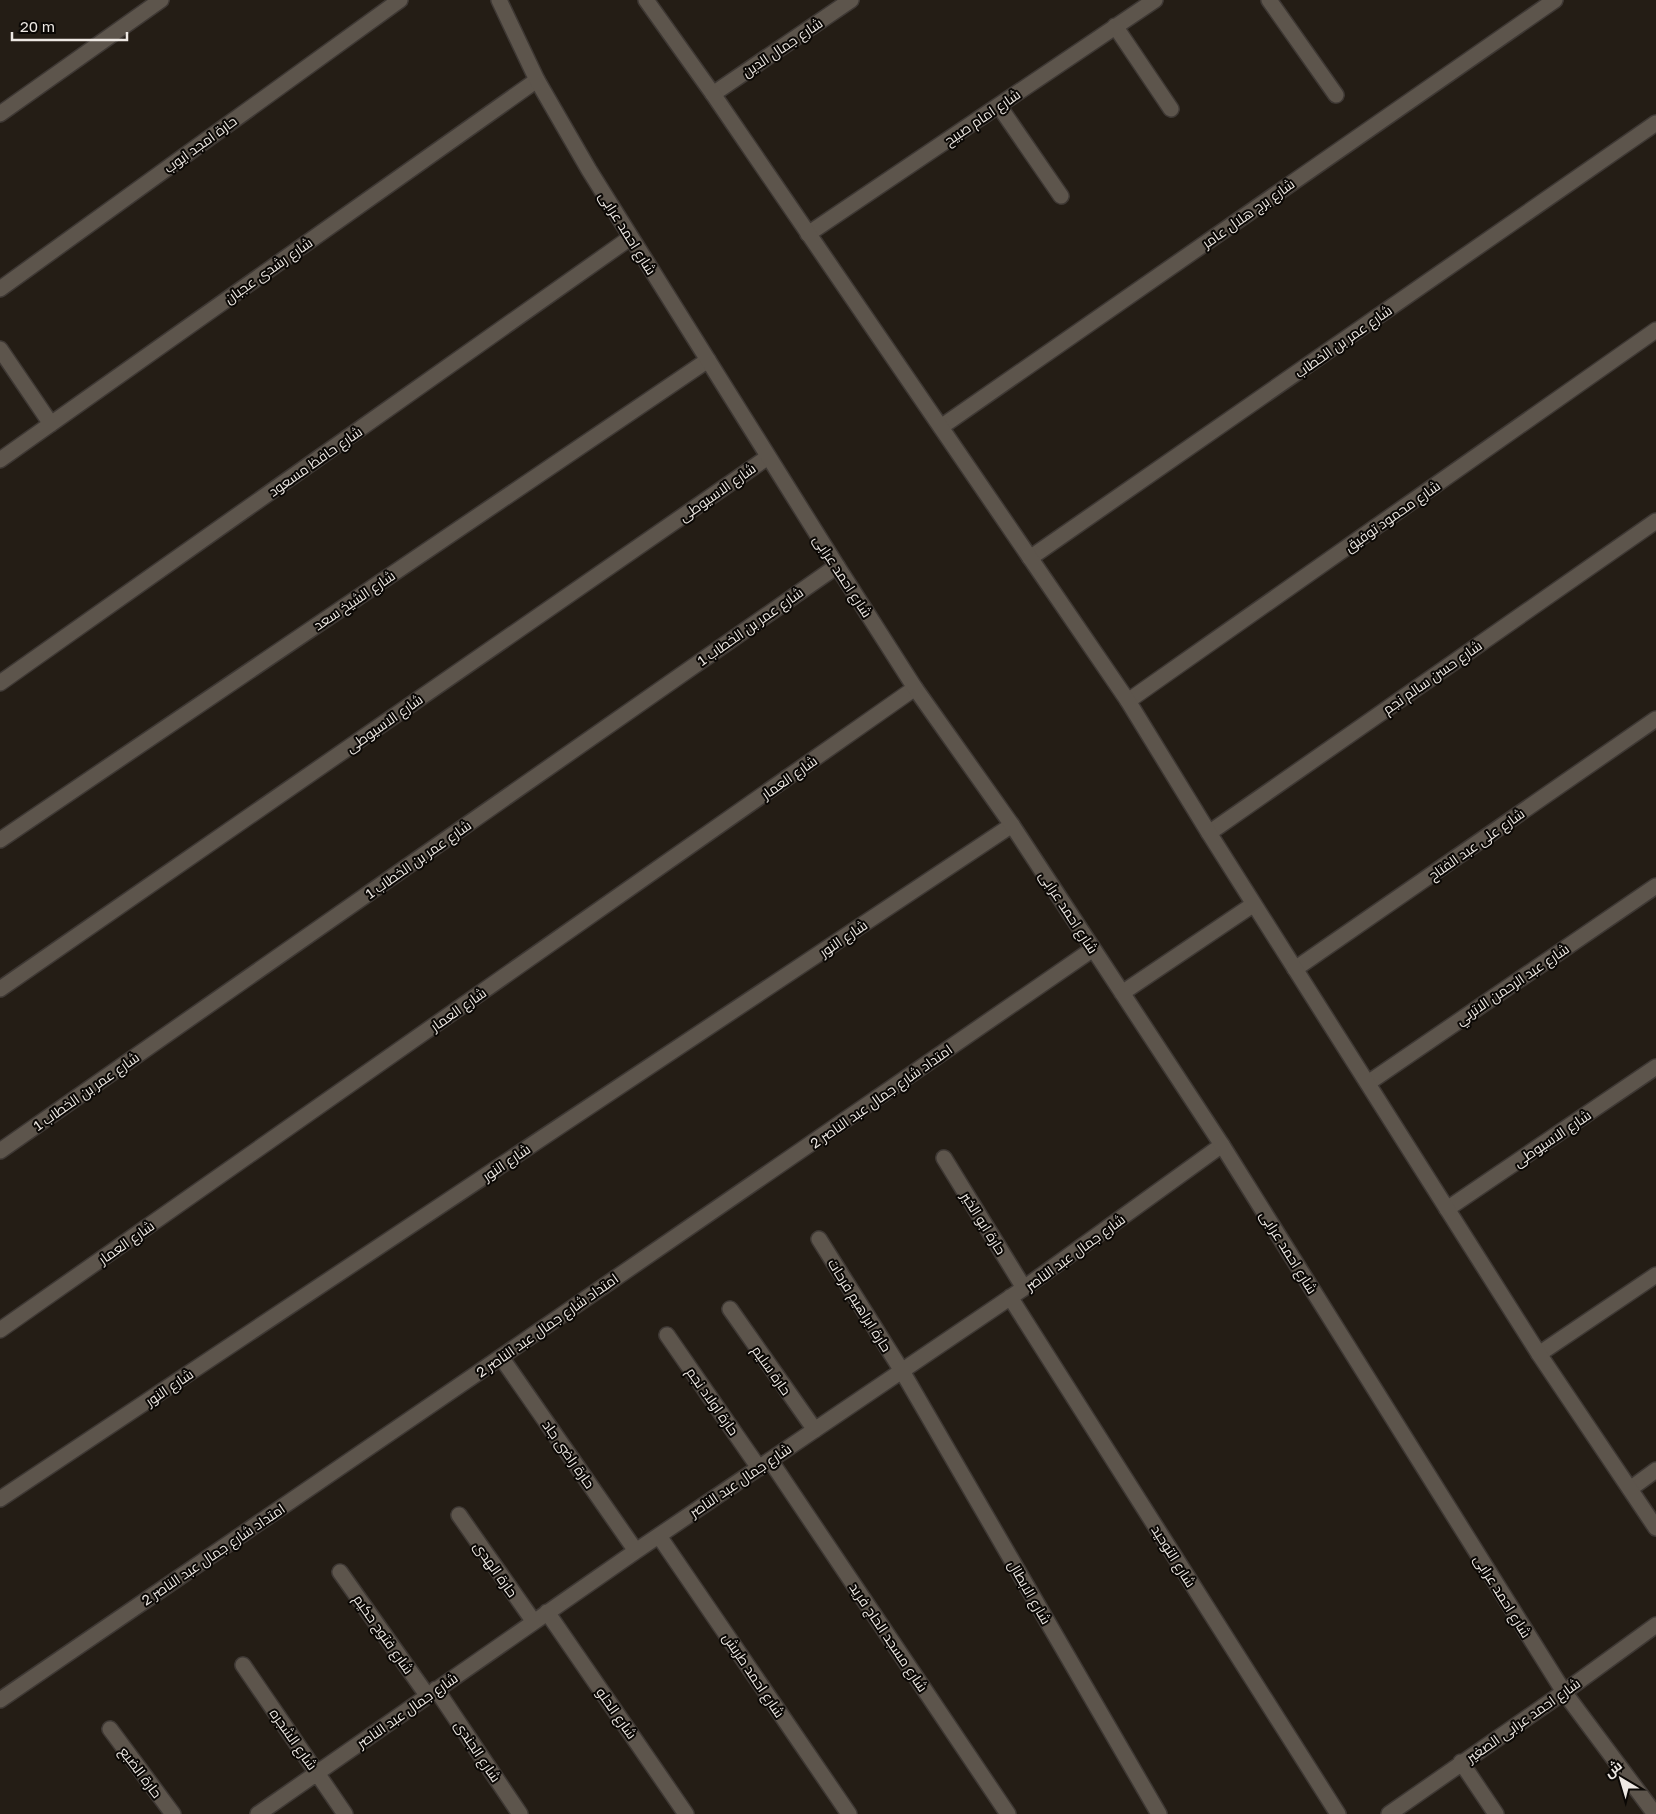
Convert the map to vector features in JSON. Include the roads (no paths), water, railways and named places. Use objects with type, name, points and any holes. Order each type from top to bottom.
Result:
[{"type":"street","points":[[0,114],[161,0]]},
{"type":"street","name":"حارة امجد ايوب","points":[[0,289],[400,0]]},
{"type":"street","name":"شارع احمد عرابى","points":[[499,0],[537,80],[588,170],[836,566],[915,688],[1012,825],[1222,1146],[1564,1692],[1655,1814]]},
{"type":"street","points":[[646,0],[713,94],[1128,701],[1209,833],[1539,1354],[1656,1528]]},
{"type":"street","name":"شارع جمال الدين","points":[[713,94],[851,0]]},
{"type":"street","name":"شارع امام صبيح","points":[[808,234],[1155,0]]},
{"type":"street","points":[[1269,0],[1336,95]]},
{"type":"street","name":"شارع برج هلال عامر","points":[[941,426],[1555,0]]},
{"type":"street","points":[[1116,26],[1171,108]]},
{"type":"street","name":"شارع رشدى عجبان","points":[[0,460],[537,80]]},
{"type":"street","points":[[999,106],[1061,196]]},
{"type":"street","name":"شارع عمر بن الخطاب","points":[[1030,558],[1656,123]]},
{"type":"street","name":"شارع حافظ مسعود","points":[[0,683],[630,238]]},
{"type":"street","name":"شارع محمود توفيق","points":[[1128,701],[1656,330]]},
{"type":"street","points":[[0,349],[51,424]]},
{"type":"street","name":"شارع الشيخ سعد","points":[[0,840],[708,360]]},
{"type":"street","name":"شارع الاسيوطى","points":[[0,989],[768,457]]},
{"type":"street","name":"شارع حسن سالم نجم","points":[[1209,833],[1656,520]]},
{"type":"street","name":"شارع عمر بن الخطاب 1","points":[[0,1151],[836,566]]},
{"type":"street","name":"شارع العمار","points":[[0,1330],[915,688]]},
{"type":"street","name":"شارع على عبد الفتاح","points":[[1295,969],[1656,719]]},
{"type":"street","name":"شارع النور","points":[[0,1500],[1012,825]]},
{"type":"street","name":"شارع عبد الرحمن الاتربي","points":[[1368,1083],[1656,886]]},
{"type":"street","points":[[1122,993],[1254,904]]},
{"type":"street","name":"امتداد شارع جمال عبد الناصر 2","points":[[0,1700],[1094,949]]},
{"type":"street","name":"شارع الاسيوطى","points":[[1447,1209],[1656,1067]]},
{"type":"street","name":"شارع جمال عبد الناصر","points":[[258,1814],[547,1612],[1024,1288],[1222,1146]]},
{"type":"street","name":"حارة ابو الخير","points":[[944,1158],[1024,1288]]},
{"type":"street","name":"حارة ابراهيم فرحات","points":[[819,1239],[902,1371]]},
{"type":"street","points":[[1539,1354],[1656,1275]]},
{"type":"street","name":"شارع التوحيد","points":[[1010,1297],[1338,1814]]},
{"type":"street","name":"حارة سليم","points":[[730,1309],[815,1430]]},
{"type":"street","name":"حارة اولاد نجم","points":[[667,1335],[764,1464]]},
{"type":"street","name":"حارة راضى جاد","points":[[501,1357],[636,1551]]},
{"type":"street","name":"شارع الابطال","points":[[902,1371],[1159,1814]]},
{"type":"street","name":"شارع مسجد الحاج فريد","points":[[764,1464],[1008,1814]]},
{"type":"street","points":[[1630,1489],[1656,1470]]},
{"type":"street","name":"حارة الهدى","points":[[459,1515],[534,1622]]},
{"type":"street","name":"شارع احمد طربش","points":[[658,1536],[849,1814]]},
{"type":"street","name":"شارع فتوح حكيم","points":[[340,1572],[432,1692]]},
{"type":"street","name":"شارع الحلو","points":[[547,1612],[686,1814]]},
{"type":"street","name":"شارع احمد عرابى الصغير","points":[[1389,1814],[1564,1692],[1656,1625]]},
{"type":"street","name":"شارع الشجره","points":[[242,1665],[345,1814]]},
{"type":"street","name":"شارع الجندى","points":[[432,1692],[520,1814]]},
{"type":"street","name":"حارة الضبع","points":[[110,1729],[173,1814]]},
{"type":"street","points":[[1462,1762],[1496,1814]]}]
